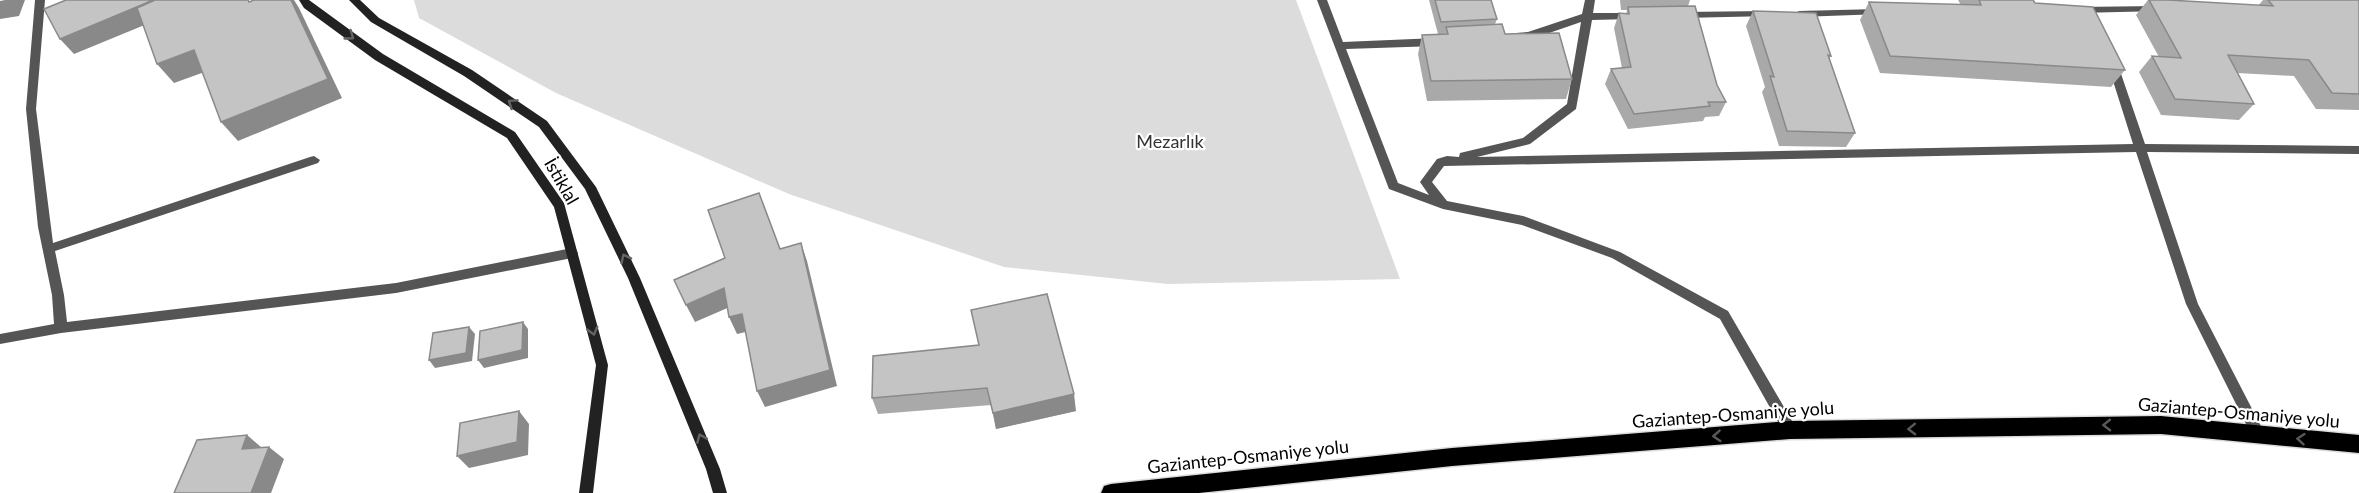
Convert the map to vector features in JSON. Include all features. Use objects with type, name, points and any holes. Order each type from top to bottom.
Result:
[{"type":"highway","name":"Gaziantep-Osmaniye yolu","points":[[1111,493],[1452,457],[1790,430],[2161,424],[2259,436],[2359,444]]},
{"type":"street","points":[[40,0],[32,109],[44,227],[58,295],[61,328]]},
{"type":"street","name":"İstiklal","points":[[304,0],[308,6],[379,57],[511,135],[560,206],[602,365],[586,493]]},
{"type":"street","points":[[354,0],[375,20],[468,73],[543,124],[590,187],[634,278],[713,469],[720,493]]},
{"type":"street","points":[[1322,0],[1393,186],[1443,205],[1523,221],[1616,255],[1724,315],[1790,430]]},
{"type":"street","points":[[1443,205],[1426,182],[1441,162],[1526,141],[1572,106],[1585,17],[1590,0]]},
{"type":"street","points":[[2072,10],[2097,15],[2167,8]]},
{"type":"street","points":[[1787,14],[1894,12]]},
{"type":"street","points":[[1668,16],[1775,14]]},
{"type":"street","points":[[1507,37],[1529,36],[1585,17],[1645,16]]},
{"type":"street","points":[[1339,46],[1451,41]]},
{"type":"street","points":[[2109,52],[2192,304],[2259,436]]},
{"type":"street","points":[[1441,162],[2141,148],[2359,150]]},
{"type":"street","points":[[48,249],[314,160]]},
{"type":"street","points":[[0,339],[61,328],[396,288],[572,253]]},
{"type":"green space","name":"Mezarlık","points":[[414,0],[1296,0],[1400,279],[1168,284],[1004,267],[789,194],[556,93],[419,18]]},
{"type":"building","points":[[66,0],[151,1],[60,39],[44,9]]},
{"type":"building","points":[[155,0],[248,0],[249,2],[291,0],[328,79],[221,122],[194,50],[157,64],[137,8]]},
{"type":"building","points":[[1435,0],[1491,0],[1497,19],[1441,22]]},
{"type":"building","points":[[1979,0],[2033,0],[2035,3],[2093,7],[2125,70],[1890,56],[1869,2],[1981,5]]},
{"type":"building","points":[[2149,0],[2273,6],[2268,0],[2359,0],[2359,94],[2332,93],[2309,60],[2228,55],[2254,104],[2175,99],[2152,56],[2181,58]]},
{"type":"building","points":[[1695,6],[1717,85],[1726,102],[1708,102],[1710,106],[1634,114],[1611,69],[1631,67],[1619,13],[1629,14],[1628,7]]},
{"type":"building","points":[[1753,11],[1816,13],[1855,133],[1787,131],[1770,76],[1774,77]]},
{"type":"building","points":[[1502,24],[1505,34],[1559,33],[1572,79],[1431,81],[1422,35],[1448,34],[1446,27]]},
{"type":"building","points":[[759,193],[780,249],[801,243],[830,370],[757,391],[742,314],[729,317],[724,288],[686,305],[674,280],[725,258],[708,210]]},
{"type":"building","points":[[1047,294],[1074,394],[993,413],[987,388],[872,398],[873,356],[979,345],[971,310]]},
{"type":"building","points":[[523,322],[522,350],[478,360],[480,331]]},
{"type":"building","points":[[469,327],[466,353],[429,360],[433,333]]},
{"type":"building","points":[[519,411],[517,442],[457,456],[460,423]]},
{"type":"building","points":[[247,435],[242,449],[269,447],[251,493],[174,493],[197,440]]}]
